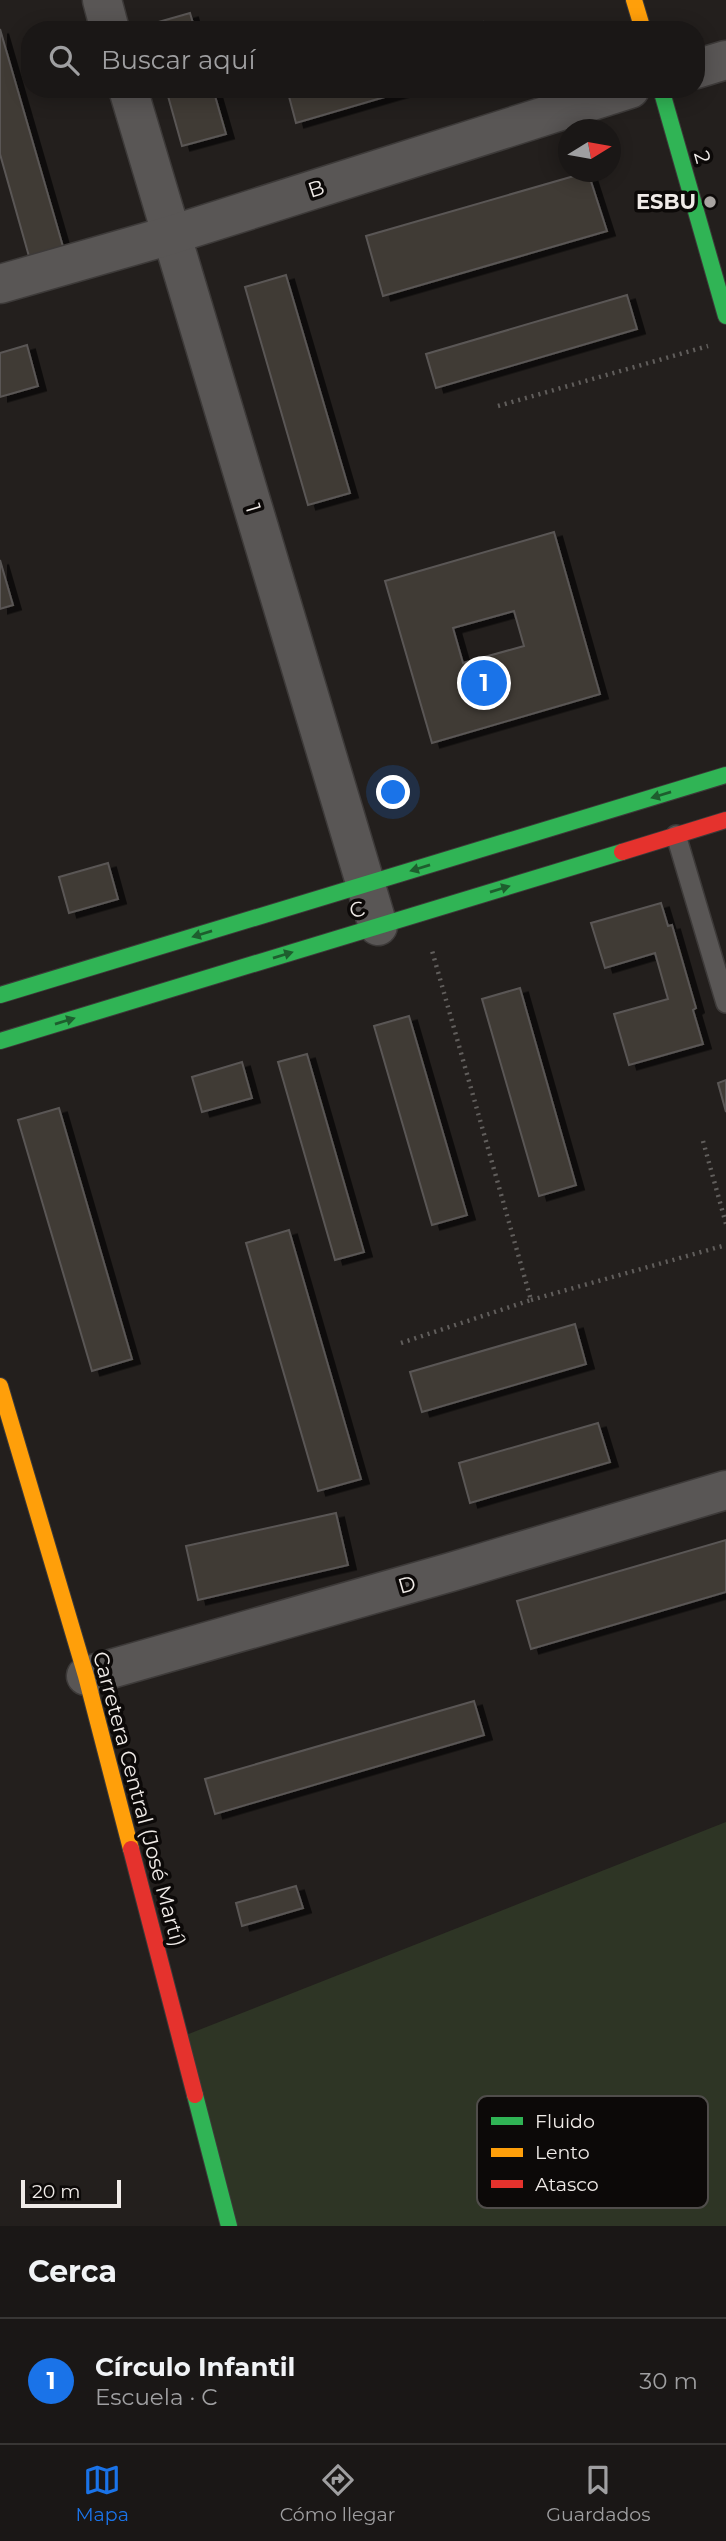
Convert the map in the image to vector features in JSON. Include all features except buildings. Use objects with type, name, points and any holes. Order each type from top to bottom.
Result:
[{"type":"main road","points":[[634,0],[640,21]]},
{"type":"main road","name":"2","points":[[663,98],[726,316]]},
{"type":"main road","name":"C","points":[[0,995],[726,775]]},
{"type":"main road","name":"C","points":[[0,1041],[726,820]]},
{"type":"main road","name":"Carretera Central (José Martí)","points":[[0,1386],[86,1676],[229,2226]]},
{"type":"street","points":[[102,0],[108,21]]},
{"type":"street","points":[[705,66],[726,60]]},
{"type":"street","name":"1","points":[[131,98],[378,926]]},
{"type":"street","name":"B","points":[[0,284],[171,235],[602,98]]},
{"type":"street","name":"D","points":[[86,1676],[726,1490]]},
{"type":"lane","points":[[676,835],[726,1003]]},
{"type":"path","points":[[498,405],[713,345]]},
{"type":"path","points":[[421,913],[531,1300]]},
{"type":"path","points":[[703,1141],[726,1224]]},
{"type":"path","points":[[401,1343],[531,1300],[726,1245]]},
{"type":"green space","points":[[726,1822],[726,2226],[233,2226],[181,2037]]},
{"type":"traffic: fast","points":[[664,98],[726,316]]},
{"type":"traffic: fast","points":[[0,995],[726,775]]},
{"type":"traffic: fast","points":[[0,1041],[622,852]]},
{"type":"traffic: fast","points":[[195,2095],[229,2226]]},
{"type":"traffic: slow","points":[[634,0],[640,21]]},
{"type":"traffic: slow","points":[[0,1386],[86,1676],[131,1849]]},
{"type":"traffic: jam","points":[[622,852],[726,820]]},
{"type":"traffic: jam","points":[[131,1849],[195,2095]]},
{"type":"place","name":"ESBU","points":[[710,202]]},
{"type":"place","name":"Círculo Infantil","points":[[484,683]]}]
